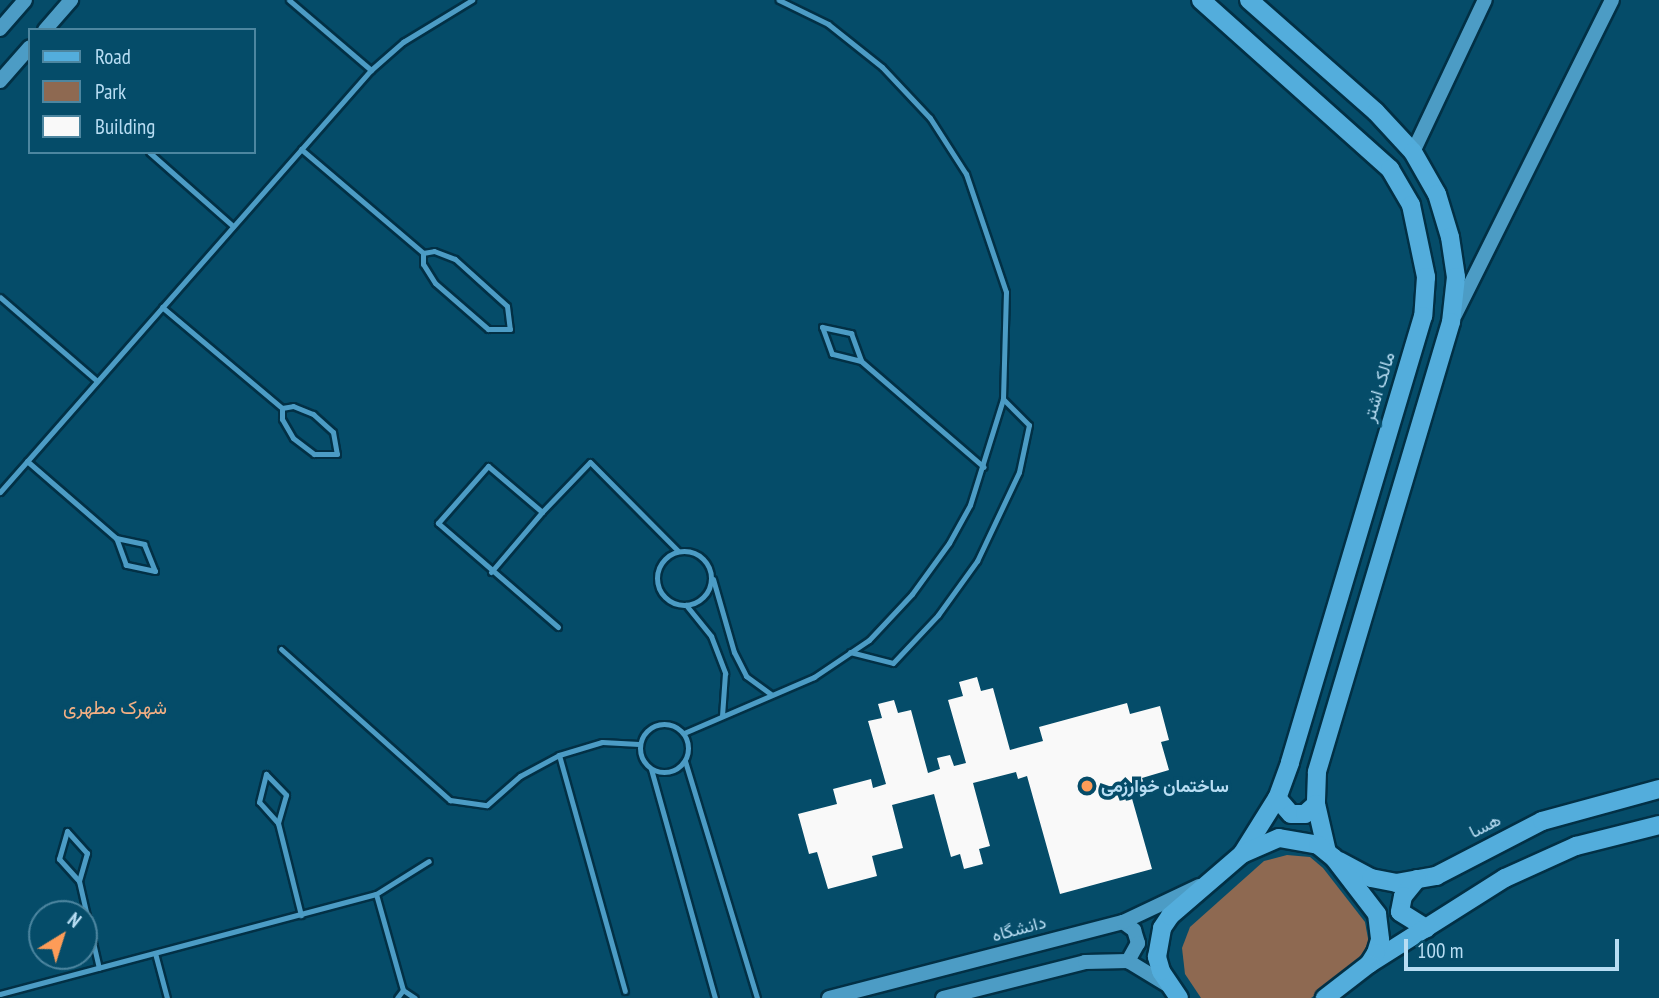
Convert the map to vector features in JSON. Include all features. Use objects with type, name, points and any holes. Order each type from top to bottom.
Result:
[{"type":"main road","points":[[0,29],[25,0]]},
{"type":"main road","points":[[47,28],[71,0]]},
{"type":"main road","name":"مالک اشتر","points":[[1201,0],[1390,169],[1410,205],[1426,278],[1423,316],[1277,798],[1242,854]]},
{"type":"main road","points":[[1248,0],[1376,112],[1413,152],[1437,194],[1450,237],[1455,277],[1451,322]]},
{"type":"main road","points":[[1413,152],[1485,0]]},
{"type":"main road","points":[[1369,964],[1380,940],[1377,914],[1331,855],[1315,804],[1317,772],[1451,322],[1612,0]]},
{"type":"main road","points":[[0,81],[28,49]]},
{"type":"main road","name":"هسا","points":[[1242,854],[1279,838],[1299,839],[1371,878],[1396,883],[1436,876],[1542,821],[1659,789]]},
{"type":"main road","points":[[1277,798],[1290,814],[1305,814],[1315,804]]},
{"type":"main road","points":[[1325,998],[1369,964],[1506,878],[1576,846],[1659,825]]},
{"type":"main road","points":[[1175,993],[1157,957],[1162,928],[1242,854]]},
{"type":"main road","points":[[1417,879],[1403,896],[1400,912],[1426,928]]},
{"type":"main road","name":"دانشگاه","points":[[829,998],[1123,922],[1213,880]]},
{"type":"main road","points":[[1123,922],[1133,930],[1138,943],[1128,961]]},
{"type":"main road","points":[[943,998],[1085,962],[1128,961],[1175,993]]},
{"type":"lane","points":[[289,0],[371,70]]},
{"type":"lane","points":[[0,492],[371,70],[403,42],[472,0]]},
{"type":"lane","points":[[684,733],[814,677],[869,640],[927,573],[970,505],[1003,399],[1006,292],[966,174],[930,118],[881,67],[828,24],[779,0]]},
{"type":"lane","points":[[301,149],[423,253],[423,264],[435,283],[488,329],[510,329],[507,306],[455,259],[434,251],[423,253]]},
{"type":"lane","points":[[151,154],[233,226]]},
{"type":"lane","points":[[0,297],[97,381]]},
{"type":"lane","points":[[162,307],[282,408],[282,419],[293,438],[314,454],[337,454],[333,432],[313,414],[293,406],[282,408]]},
{"type":"lane","points":[[861,360],[850,362],[832,354],[825,346],[822,327],[850,333],[861,360],[984,467]]},
{"type":"lane","points":[[850,652],[893,663],[938,615],[977,561],[1019,472],[1029,425],[1003,399]]},
{"type":"lane","points":[[27,461],[116,538],[145,544],[155,571],[126,565],[119,557],[116,538]]},
{"type":"lane","points":[[491,572],[542,512],[590,462],[677,551],[695,553],[712,574],[734,652],[746,676],[771,694]]},
{"type":"lane","points":[[542,512],[488,466],[438,523],[491,572],[558,627]]},
{"type":"lane","points":[[677,551],[658,569],[658,587],[669,601],[687,606],[711,636],[725,673],[722,716]]},
{"type":"lane","points":[[687,606],[709,591],[712,574]]},
{"type":"lane","points":[[281,649],[450,800],[487,806],[520,776],[559,755],[602,742],[639,744]]},
{"type":"lane","points":[[715,998],[651,769],[644,762],[639,744],[649,728],[658,724],[676,727],[684,733],[688,742],[685,761],[757,998]]},
{"type":"lane","points":[[559,755],[625,991]]},
{"type":"lane","points":[[651,769],[670,772],[685,761]]},
{"type":"lane","points":[[278,823],[286,795],[266,774],[259,802],[278,823],[301,915]]},
{"type":"lane","points":[[79,881],[85,873],[87,853],[67,831],[59,859],[79,881],[99,968]]},
{"type":"lane","points":[[0,994],[376,894],[429,861]]},
{"type":"lane","points":[[376,894],[403,990],[415,998]]},
{"type":"lane","points":[[155,953],[167,998]]},
{"type":"lane","points":[[397,998],[403,990]]},
{"type":"green space","points":[[1287,855],[1310,857],[1323,868],[1365,922],[1369,944],[1364,960],[1311,998],[1201,998],[1185,974],[1182,948],[1190,927],[1264,861]]},
{"type":"building","name":"ساختمان خوارزمی","points":[[977,677],[981,691],[993,688],[1010,750],[1043,741],[1039,727],[1127,703],[1130,714],[1160,706],[1169,740],[1161,742],[1169,770],[1142,778],[1146,791],[1131,795],[1152,869],[1060,894],[1027,776],[1018,779],[1016,772],[973,783],[990,846],[979,849],[983,864],[964,869],[960,854],[951,857],[934,794],[892,805],[903,848],[872,856],[877,876],[828,889],[817,852],[809,854],[798,814],[837,804],[833,789],[871,779],[873,788],[886,784],[868,721],[882,718],[878,704],[894,700],[898,713],[911,710],[928,773],[940,769],[937,758],[950,755],[954,766],[966,763],[948,700],[963,696],[959,682]]},
{"type":"place","name":"ساختمان خوارزمی","points":[[1087,786]]},
{"type":"district","name":"شهرک مطهری","points":[[115,708]]}]
